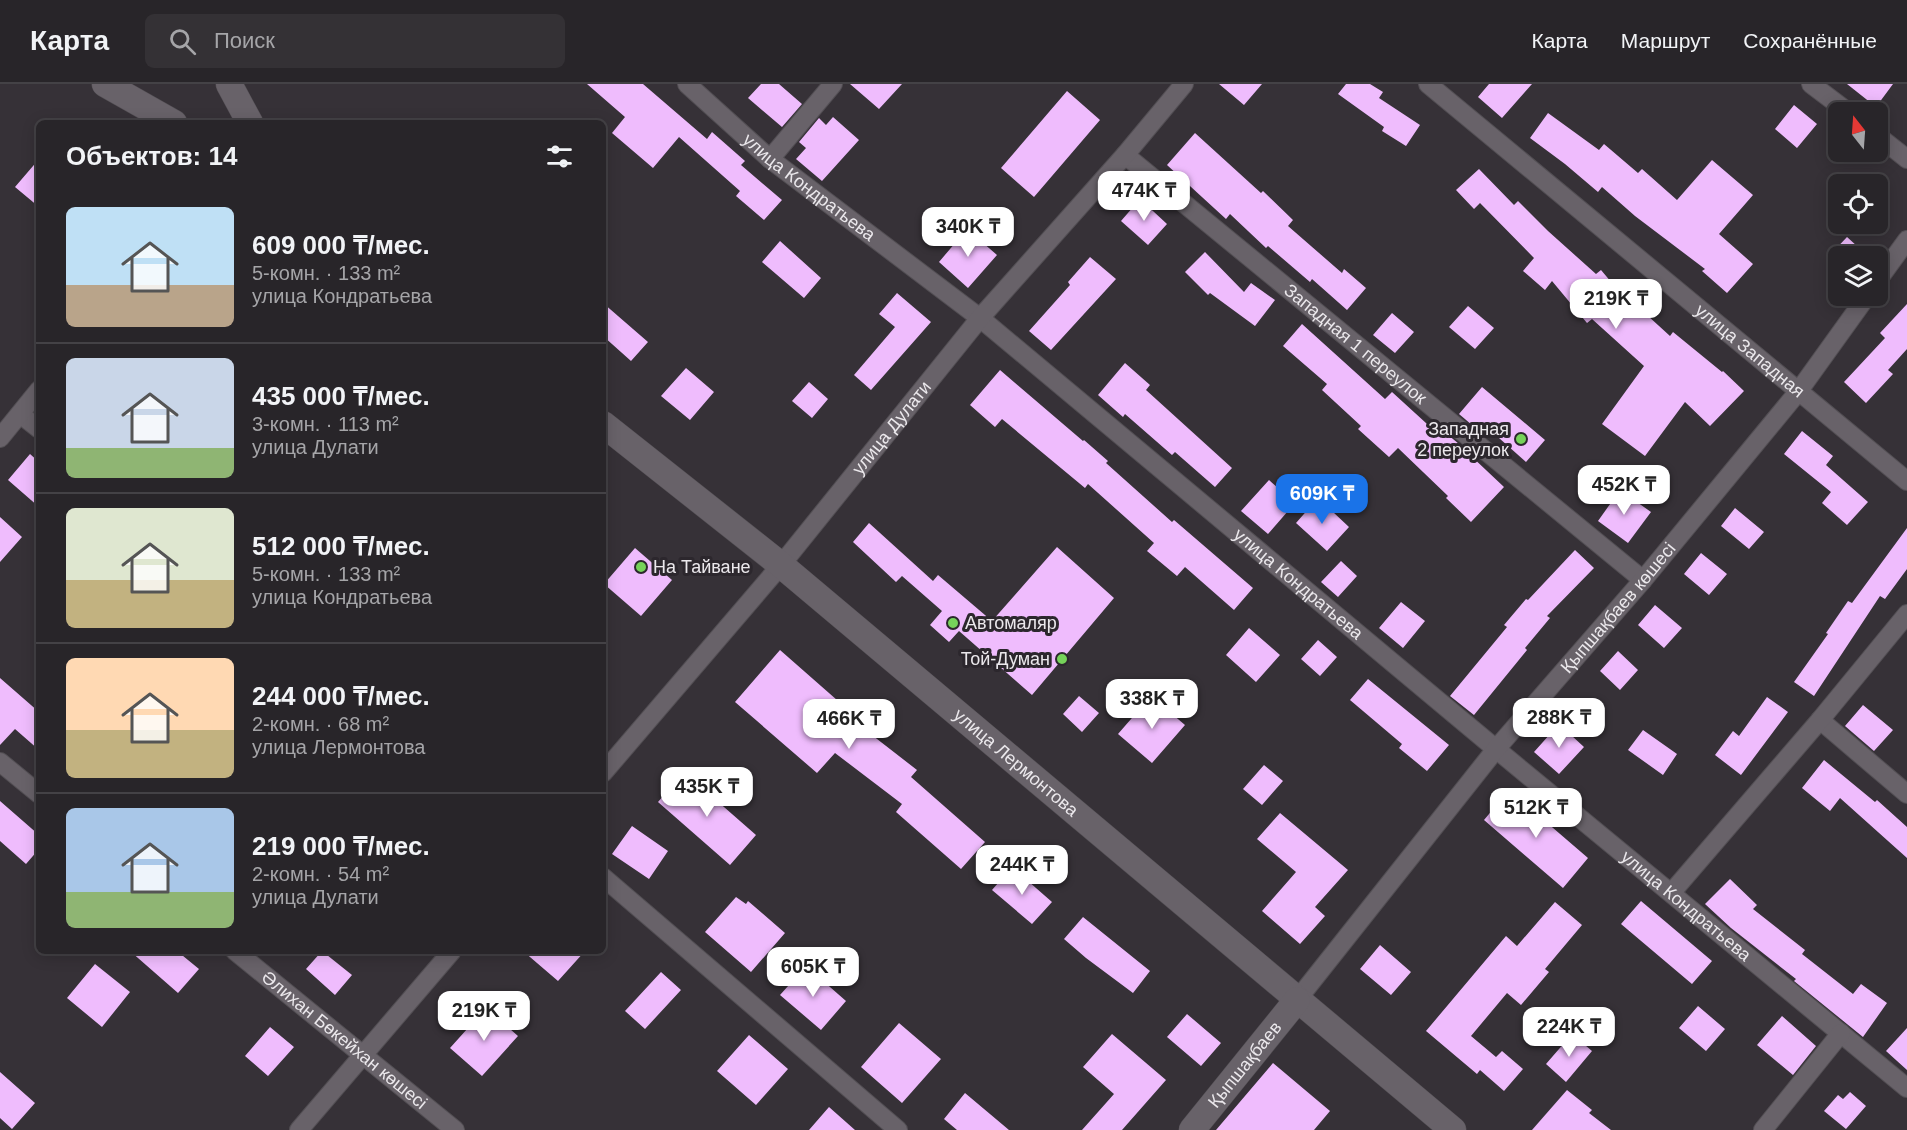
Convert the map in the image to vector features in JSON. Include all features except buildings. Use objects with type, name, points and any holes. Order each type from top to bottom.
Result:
[{"type":"main road","points":[[105,84],[169,120]]},
{"type":"main road","points":[[230,84],[248,120]]},
{"type":"main road","name":"улица Лермонтова","points":[[606,426],[781,565],[1453,1130]]},
{"type":"main road","name":"Қыпшақбаев","points":[[1192,1130],[1297,1000]]},
{"type":"street","name":"улица Кондратьева","points":[[687,84],[770,159],[980,318],[1496,749],[1907,1088]]},
{"type":"street","points":[[770,159],[833,84]]},
{"type":"street","name":"улица Дулати","points":[[606,769],[781,565],[980,318],[1125,155],[1184,84]]},
{"type":"street","name":"улица Западная","points":[[1428,84],[1907,481]]},
{"type":"street","points":[[1811,84],[1835,102]]},
{"type":"street","points":[[1888,144],[1907,159]]},
{"type":"street","name":"Западная 1 переулок","points":[[1125,155],[1643,580]]},
{"type":"street","points":[[1888,266],[1907,240]]},
{"type":"street","name":"Қыпшақбаев көшесі","points":[[1297,1000],[1496,749],[1643,580],[1798,392],[1860,306]]},
{"type":"street","points":[[0,438],[36,394]]},
{"type":"street","points":[[20,414],[36,427]]},
{"type":"street","points":[[1672,892],[1820,720],[1907,614]]},
{"type":"street","points":[[1820,720],[1907,794]]},
{"type":"street","points":[[0,762],[36,792]]},
{"type":"street","points":[[606,880],[898,1130]]},
{"type":"street","name":"Әлихан Бөкейхан көшесі","points":[[239,954],[455,1130]]},
{"type":"street","points":[[299,1130],[449,954]]},
{"type":"street","points":[[1763,1130],[1841,1033]]},
{"type":"place","name":"Западная 2 переулок","points":[[1521,439]]},
{"type":"place","name":"На Тайване","points":[[641,567]]},
{"type":"place","name":"Автомаляр","points":[[953,623]]},
{"type":"place","name":"Той-Думан","points":[[1062,659]]}]
